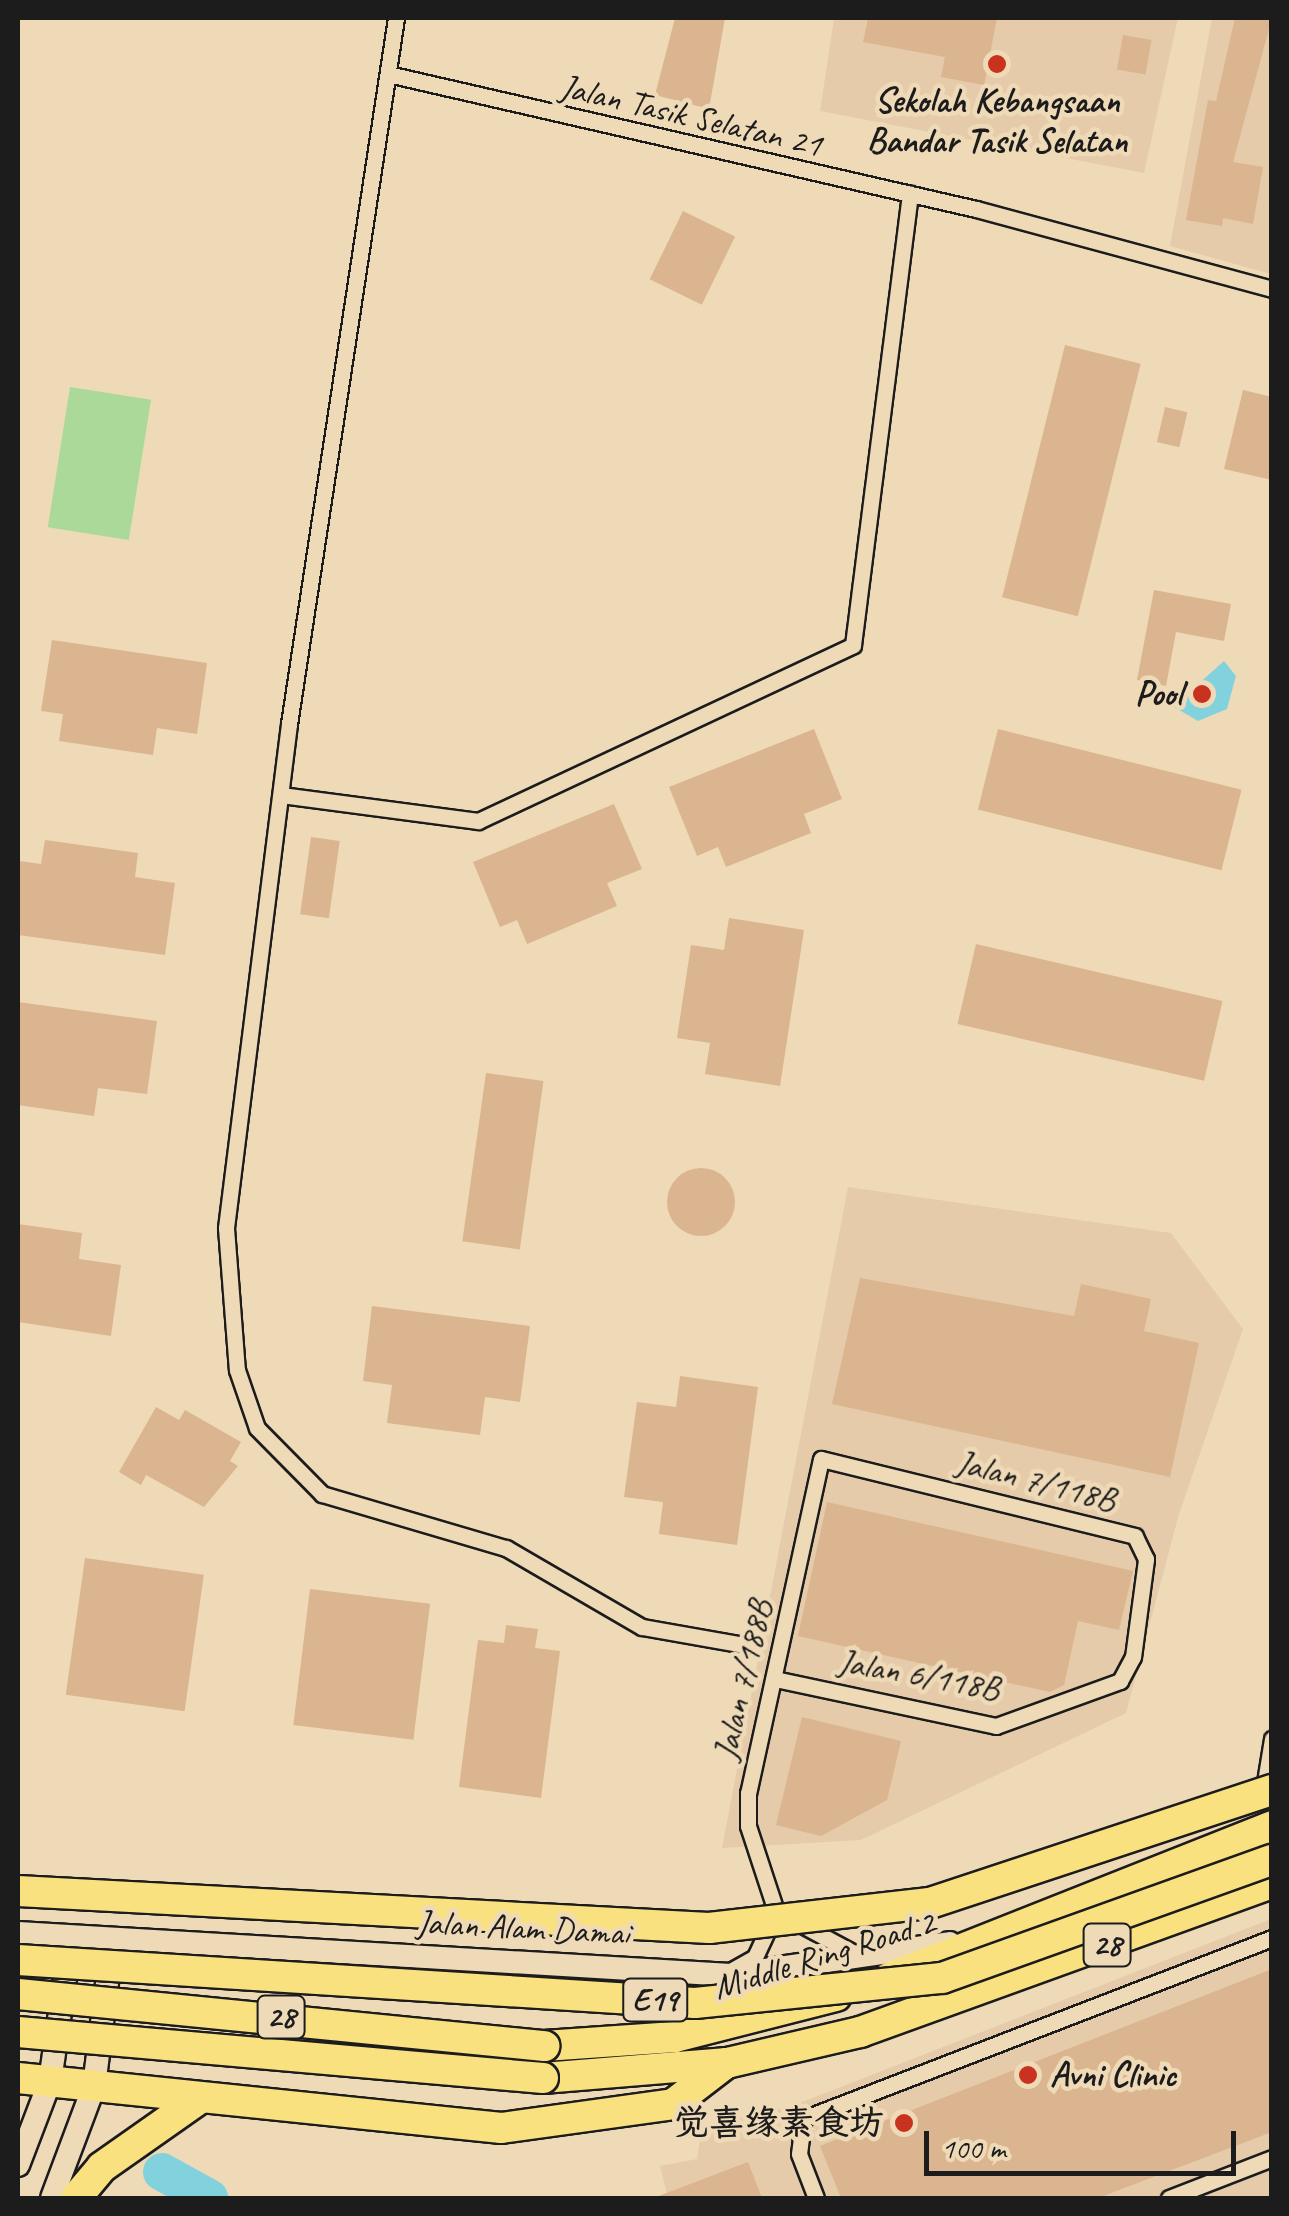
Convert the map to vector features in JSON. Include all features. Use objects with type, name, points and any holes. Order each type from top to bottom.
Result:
[{"type":"highway","name":"E19","points":[[18,1891],[709,1928],[930,1903],[1272,1790]]},
{"type":"highway","name":"Middle Ring Road 2","points":[[18,1994],[544,2046],[739,2024],[1022,1929],[1269,1827]]},
{"type":"highway","name":"E19","points":[[18,1960],[696,2003],[942,1978],[1272,1860]]},
{"type":"highway","name":"28","points":[[18,2032],[544,2078],[726,2063],[942,2007],[1272,1883]]},
{"type":"highway","points":[[18,2078],[456,2126],[558,2124],[672,2104],[726,2063]]},
{"type":"highway","points":[[76,2198],[102,2167],[200,2098]]},
{"type":"main road","name":"Jalan Alam Damai","points":[[18,1933],[112,1945],[724,1974],[870,1959],[1022,1929]]},
{"type":"main road","points":[[18,2165],[50,2081],[70,1940]]},
{"type":"main road","points":[[52,2198],[94,2086],[112,1945]]},
{"type":"street","points":[[396,18],[280,795],[226,1228],[226,1297],[257,1428],[322,1494],[506,1548],[642,1627],[750,1646]]},
{"type":"street","name":"Jalan Tasik Selatan 21","points":[[388,74],[910,194],[1272,289]]},
{"type":"street","points":[[280,795],[478,821],[854,646],[910,194]]},
{"type":"street","name":"Jalan 7/118B","points":[[821,1459],[1135,1536],[1146,1559],[1136,1638]]},
{"type":"street","name":"Jalan 7/188B","points":[[776,1911],[748,1826],[821,1459]]},
{"type":"street","name":"Jalan 6/118B","points":[[775,1680],[996,1726],[1120,1681],[1136,1638]]},
{"type":"street","points":[[1269,1827],[1272,1740]]},
{"type":"street","points":[[724,1974],[756,1958],[776,1911],[870,1959]]},
{"type":"street","points":[[816,2198],[799,2154],[803,2119],[1272,1938]]},
{"type":"street","points":[[1169,2198],[1272,2158]]},
{"type":"shaded area","name":"Sekolah Kebangsaan Bandar Tasik Selatan","points":[[834,18],[1178,18],[1144,173],[820,111]]},
{"type":"shaded area","points":[[1212,18],[1271,18],[1271,274],[1170,246]]},
{"type":"shaded area","points":[[848,1187],[1171,1233],[1243,1329],[1179,1514],[1126,1713],[861,1840],[722,1848]]},
{"type":"shaded area","points":[[1271,1919],[1271,2198],[668,2198],[660,2166],[697,2159],[702,2126],[792,2106]]},
{"type":"green space","points":[[70,387],[151,400],[129,540],[48,527]]},
{"type":"water","name":"Pool","points":[[1224,661],[1236,676],[1227,709],[1198,721],[1174,707],[1171,689],[1196,686]]},
{"type":"building","points":[[675,18],[725,18],[709,109],[655,95]]},
{"type":"building","points":[[868,18],[997,18],[984,85],[941,77],[945,57],[863,42]]},
{"type":"building","points":[[1235,18],[1272,18],[1233,162],[1263,167],[1253,224],[1223,218],[1222,226],[1186,220],[1208,100],[1216,101]]},
{"type":"building","points":[[1123,35],[1152,40],[1145,75],[1117,69]]},
{"type":"building","points":[[683,211],[735,236],[702,305],[650,279]]},
{"type":"building","points":[[1065,345],[1141,364],[1078,616],[1002,597]]},
{"type":"building","points":[[1243,390],[1272,397],[1272,480],[1224,469]]},
{"type":"building","points":[[1165,407],[1187,412],[1179,447],[1157,442]]},
{"type":"building","points":[[1154,590],[1231,604],[1224,641],[1176,632],[1166,686],[1137,680]]},
{"type":"building","points":[[52,640],[207,663],[197,734],[157,728],[153,755],[59,741],[63,714],[41,711]]},
{"type":"building","points":[[814,729],[842,799],[804,814],[811,833],[726,867],[718,847],[697,856],[669,787]]},
{"type":"building","points":[[998,729],[1242,790],[1221,870],[978,810]]},
{"type":"building","points":[[614,804],[642,869],[607,883],[617,906],[527,944],[517,920],[500,927],[473,862]]},
{"type":"building","points":[[311,837],[340,841],[329,918],[300,914]]},
{"type":"building","points":[[45,840],[138,853],[135,877],[175,883],[165,955],[18,935],[20,861],[41,864]]},
{"type":"building","points":[[729,918],[804,930],[780,1086],[705,1074],[710,1043],[677,1038],[691,945],[724,950]]},
{"type":"building","points":[[976,944],[1223,1001],[1204,1081],[958,1024]]},
{"type":"building","points":[[18,1002],[157,1021],[147,1094],[98,1088],[94,1116],[18,1105]]},
{"type":"building","points":[[486,1073],[543,1081],[520,1249],[462,1241]]},
{"type":"building","points":[[701,1168],[714,1170],[725,1178],[733,1189],[733,1215],[725,1226],[714,1234],[701,1236],[688,1234],[677,1226],[669,1215],[667,1202],[669,1189],[677,1178],[688,1170]]},
{"type":"building","points":[[18,1224],[82,1233],[79,1259],[121,1265],[111,1336],[18,1322]]},
{"type":"building","points":[[860,1278],[1074,1316],[1081,1284],[1151,1299],[1144,1331],[1199,1343],[1170,1477],[832,1404]]},
{"type":"building","points":[[372,1306],[530,1326],[520,1402],[485,1397],[480,1435],[387,1423],[392,1385],[363,1381]]},
{"type":"building","points":[[680,1376],[758,1387],[737,1545],[659,1534],[663,1502],[624,1497],[637,1402],[676,1407]]},
{"type":"building","points":[[156,1407],[179,1420],[185,1410],[241,1442],[230,1461],[238,1466],[204,1507],[146,1475],[141,1485],[119,1472]]},
{"type":"building","points":[[827,1502],[1133,1571],[1119,1630],[1078,1621],[1064,1685],[1050,1692],[798,1636]]},
{"type":"building","points":[[85,1558],[204,1575],[185,1711],[66,1695]]},
{"type":"building","points":[[310,1589],[430,1604],[413,1740],[293,1725]]},
{"type":"building","points":[[506,1625],[538,1629],[535,1648],[560,1651],[541,1798],[459,1787],[478,1640],[504,1643]]},
{"type":"building","points":[[802,1717],[901,1741],[887,1800],[821,1836],[776,1825]]},
{"type":"building","points":[[1272,1969],[1272,2132],[1098,2198],[841,2198],[820,2146]]},
{"type":"building","points":[[748,2162],[762,2198],[656,2198],[656,2197]]},
{"type":"waterway","points":[[162,2172],[209,2198]]},
{"type":"place","name":"Sekolah Kebangsaan Bandar Tasik Selatan","points":[[997,64]]},
{"type":"place","name":"Pool","points":[[1202,694]]},
{"type":"place","name":"Avni Clinic","points":[[1028,2075]]},
{"type":"place","name":"觉喜缘素食坊","points":[[904,2123]]}]
